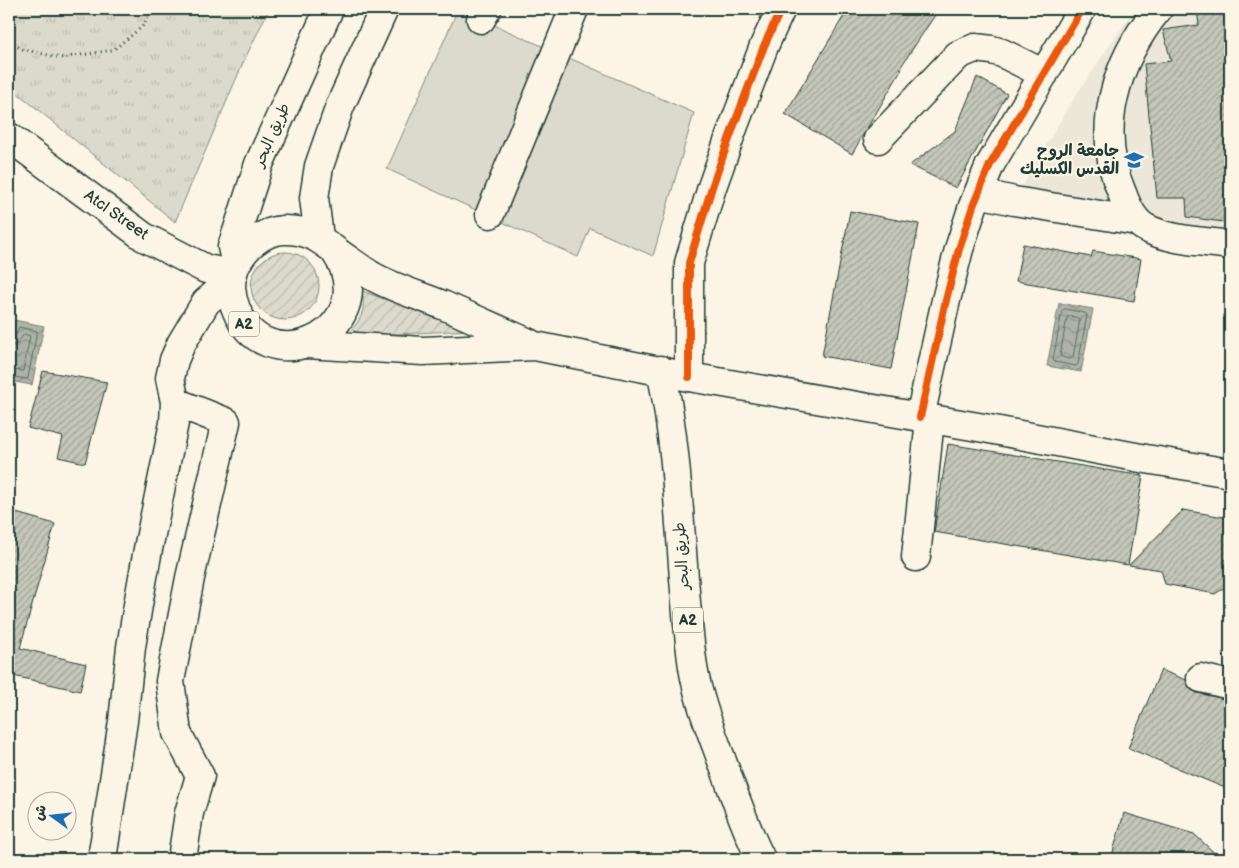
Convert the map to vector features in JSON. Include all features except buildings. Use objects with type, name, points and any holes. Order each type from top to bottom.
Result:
[{"type":"main road","name":"طريق البحر","points":[[233,273],[232,247],[259,164],[329,9]]},
{"type":"main road","name":"A2","points":[[306,344],[323,336],[336,322],[345,305],[348,286],[344,268],[327,244],[314,198],[319,166],[340,106],[384,9]]},
{"type":"main road","points":[[490,214],[574,9]]},
{"type":"main road","points":[[689,377],[689,263],[712,187],[733,128],[764,46],[782,9]]},
{"type":"main road","points":[[916,557],[925,418],[946,300],[959,249],[990,165],[1082,9]]},
{"type":"main road","points":[[1158,9],[1133,48],[1120,73],[1114,92],[1110,111],[1109,144],[1116,177],[1127,206],[1137,221],[1148,229],[1182,238],[1230,245]]},
{"type":"main road","points":[[878,139],[958,55],[974,48],[1002,53],[1044,74]]},
{"type":"main road","name":"Atcl Street","points":[[9,137],[144,237],[206,269],[233,273]]},
{"type":"main road","points":[[979,193],[1014,201],[1137,221]]},
{"type":"main road","name":"A2","points":[[534,346],[444,305],[402,290],[372,276],[327,244],[301,231],[281,230],[262,236],[246,248],[233,273],[232,301],[239,319],[252,334],[269,343],[287,347],[306,344],[423,351],[534,346],[661,370]]},
{"type":"main road","points":[[102,859],[124,721],[136,613],[174,423],[175,402],[170,378],[174,360],[181,344],[206,302],[233,273]]},
{"type":"main road","name":"طريق البحر","points":[[661,370],[668,404],[678,480],[682,573],[694,669],[708,723],[732,790],[761,859]]},
{"type":"main road","points":[[661,370],[689,377],[1230,473]]},
{"type":"main road","points":[[175,402],[226,422],[190,578],[170,681],[177,733],[200,776],[189,813],[182,859]]},
{"type":"main road","points":[[1200,678],[1230,685]]},
{"type":"path","points":[[9,42],[22,49],[62,58],[113,50],[142,27],[154,9]]},
{"type":"shaded area","name":"جامعة الروح القدس الكسليك","points":[[1134,9],[1230,9],[1230,255],[1191,250],[1008,211],[1067,109]]},
{"type":"green space","points":[[9,9],[269,9],[243,63],[175,222],[9,86]]},
{"type":"green space","points":[[458,9],[694,113],[653,256],[590,228],[578,257],[387,169]]},
{"type":"green space","points":[[285,252],[298,255],[309,262],[316,273],[319,286],[316,299],[309,310],[298,317],[285,320],[272,317],[261,310],[254,299],[251,286],[254,273],[261,262],[272,255]]},
{"type":"green space","points":[[362,291],[471,330],[360,336],[352,329],[359,321],[362,312]]},
{"type":"water","points":[[1059,303],[1093,309],[1081,372],[1047,366]]},
{"type":"water","points":[[14,320],[44,326],[32,385],[9,381],[9,346]]},
{"type":"cycle path","points":[[689,377],[689,263],[712,187],[733,128],[764,46],[781,9]]},
{"type":"cycle path","points":[[920,417],[946,300],[959,249],[973,206],[990,165],[1082,9]]},
{"type":"place","name":"جامعة الروح القدس الكسليك","points":[[1134,160]]}]
